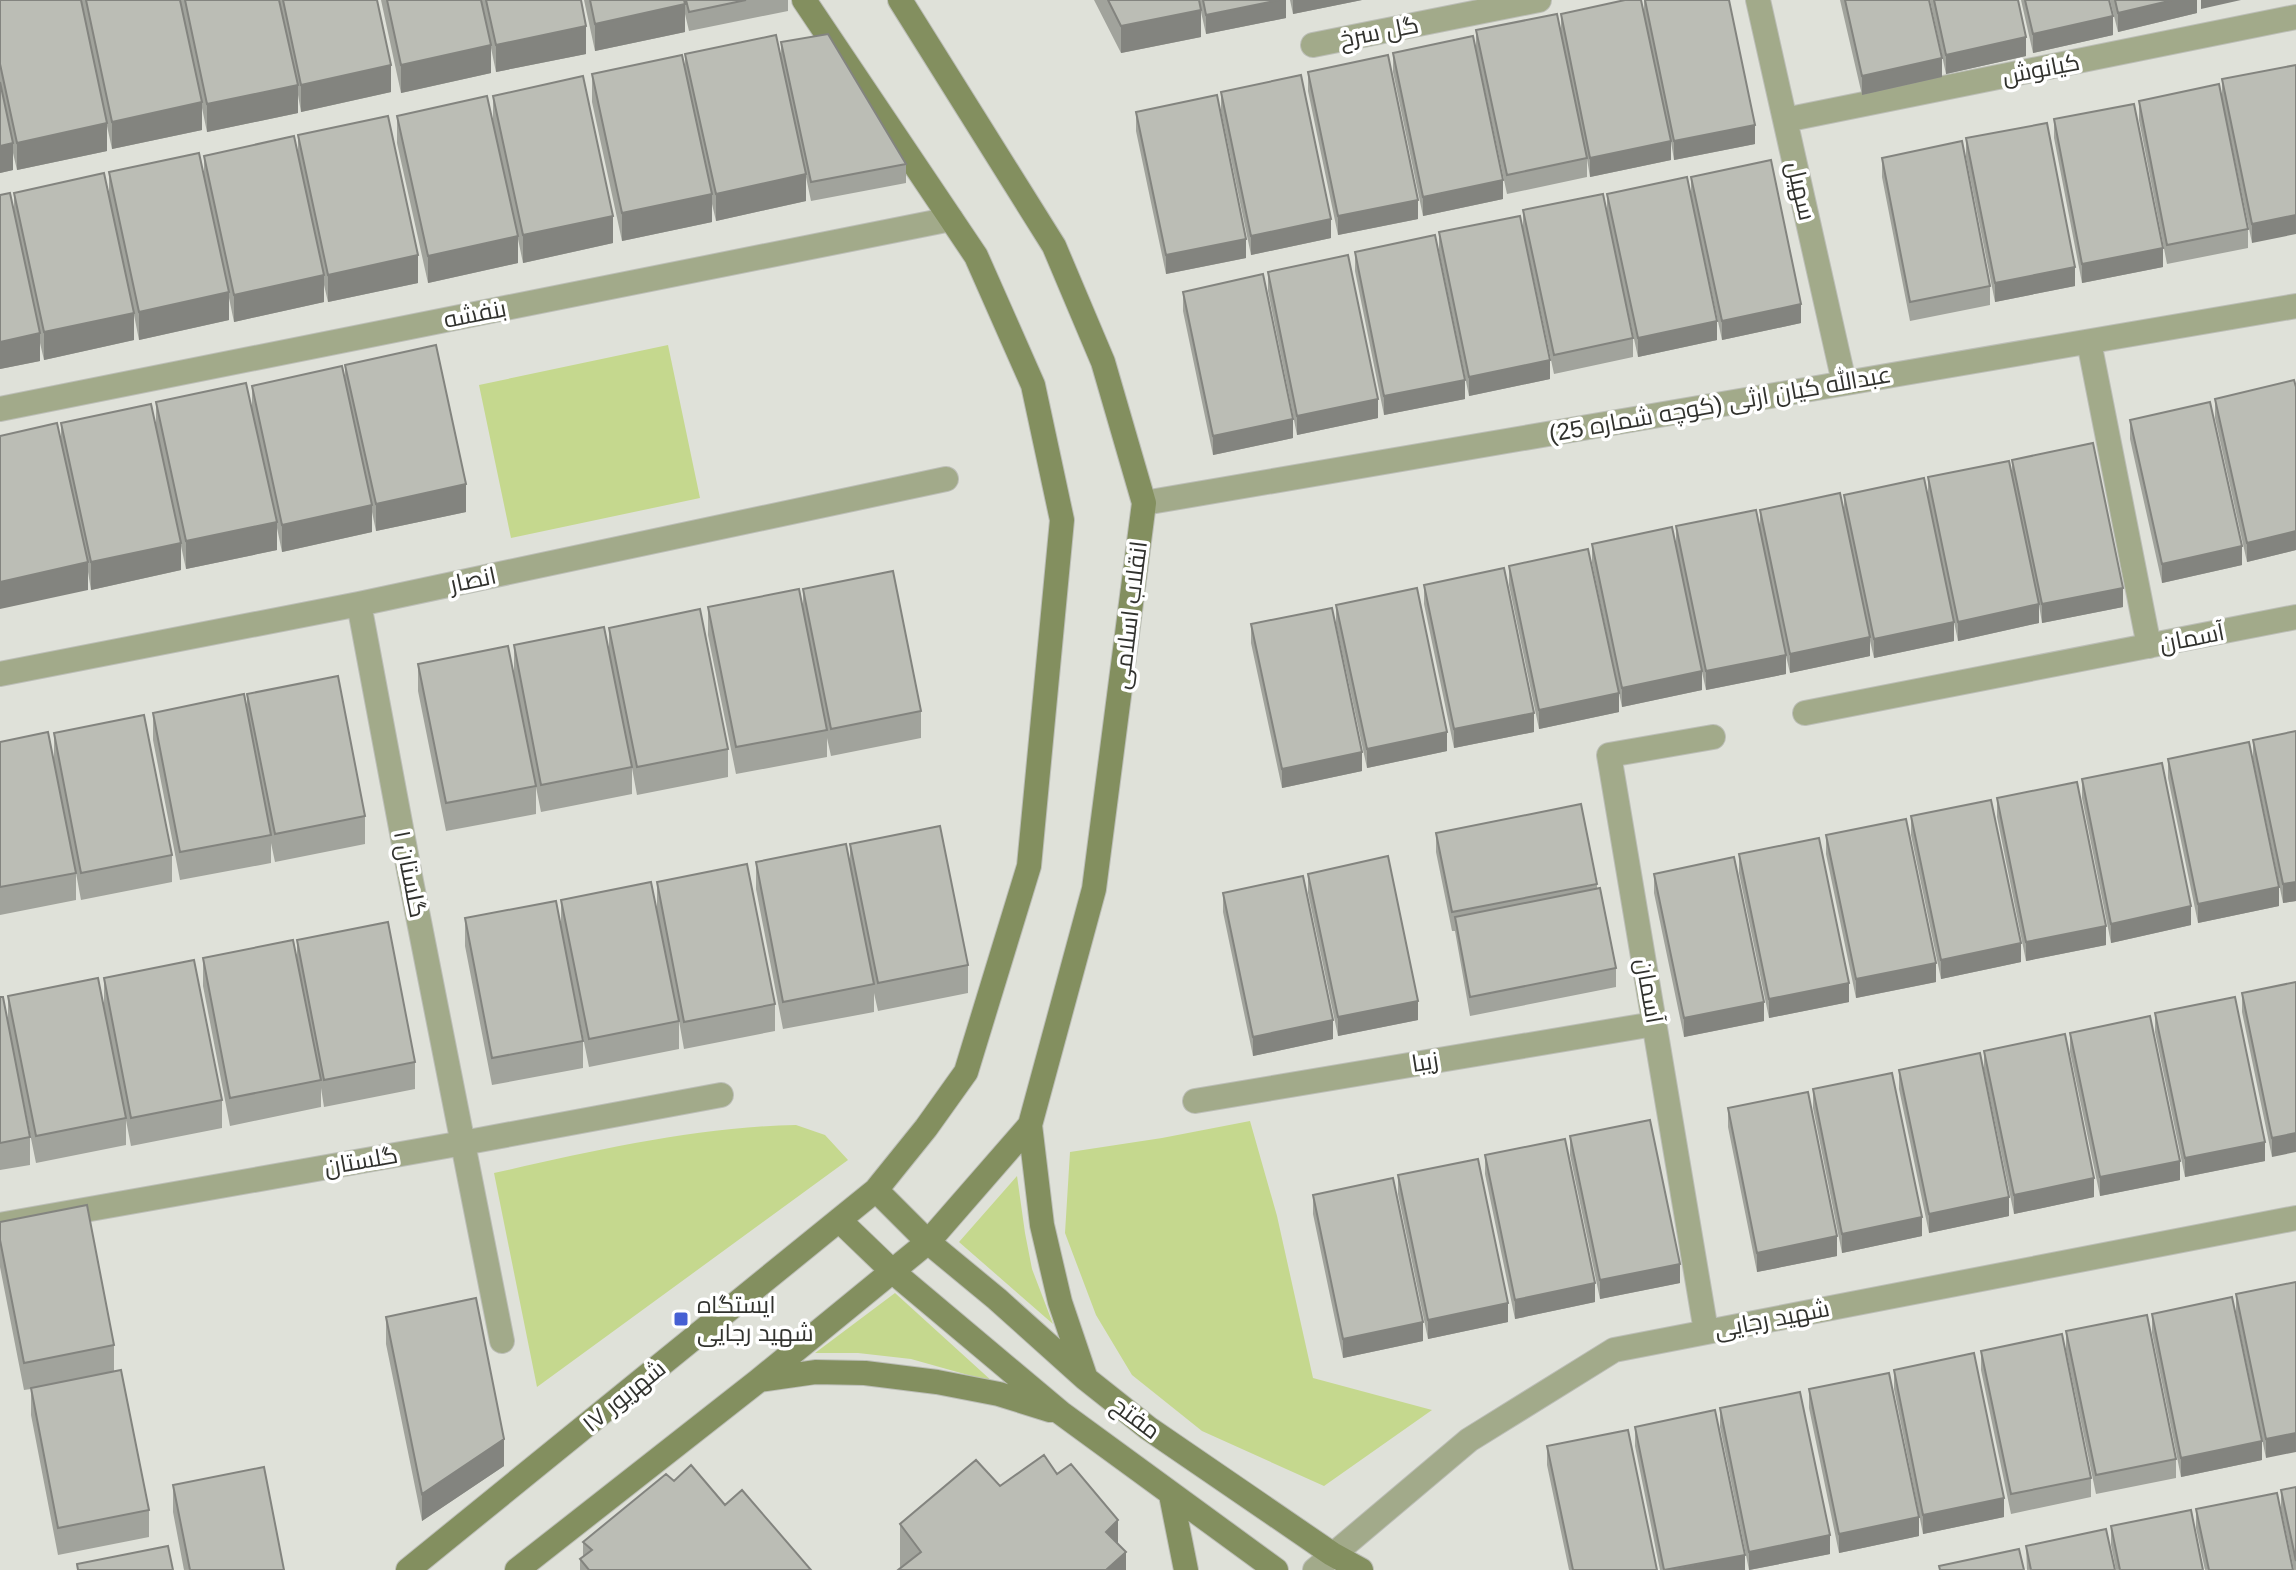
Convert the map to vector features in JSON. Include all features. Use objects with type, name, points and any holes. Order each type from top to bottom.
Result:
[{"type":"main road","points":[[804,0],[976,256],[1033,385],[1062,520],[1029,866],[966,1072],[876,1190]]},
{"type":"main road","name":"انقلاب اسلامی","points":[[900,0],[1054,246],[1103,362],[1144,503],[1094,889],[1030,1125],[928,1242]]},
{"type":"main road","points":[[1030,1125],[1042,1225],[1060,1302],[1085,1378]]},
{"type":"main road","name":"۱۷ شهریور","points":[[408,1570],[876,1190]]},
{"type":"main road","name":"مفتح","points":[[876,1190],[928,1242],[1085,1378],[1148,1428],[1324,1562],[1361,1570]]},
{"type":"main road","name":"مفتح","points":[[839,1220],[892,1271],[1061,1413],[1276,1570]]},
{"type":"main road","points":[[517,1570],[758,1381],[928,1242]]},
{"type":"main road","points":[[758,1381],[815,1372],[865,1373],[983,1391],[1061,1413]]},
{"type":"main road","points":[[1171,1495],[1186,1570]]},
{"type":"street","name":"گل سرخ","points":[[1313,45],[1539,0]]},
{"type":"street","name":"سهیل","points":[[1758,0],[1844,382]]},
{"type":"street","name":"کیانوش","points":[[1785,120],[2296,17]]},
{"type":"street","name":"بنفشه","points":[[0,409],[951,219]]},
{"type":"street","name":"عبدالله کیان ارثی (کوچه شماره 25)","points":[[1144,503],[2296,306]]},
{"type":"street","points":[[2089,342],[2149,646]]},
{"type":"street","name":"انصار","points":[[0,674],[359,604],[946,479]]},
{"type":"street","name":"گلستان ۱","points":[[359,604],[502,1341]]},
{"type":"street","name":"آسمان","points":[[1805,713],[2296,617]]},
{"type":"street","name":"آسمان","points":[[1706,1331],[1609,755],[1713,737]]},
{"type":"street","name":"زیبا","points":[[1195,1101],[1654,1024]]},
{"type":"street","name":"گلستان","points":[[0,1225],[721,1095]]},
{"type":"street","name":"شهید رجایی","points":[[1324,1562],[1469,1440],[1614,1350],[2296,1218]]},
{"type":"green space","points":[[668,345],[700,498],[511,538],[479,385]]},
{"type":"green space","points":[[1250,1121],[1277,1216],[1313,1378],[1432,1410],[1324,1486],[1202,1431],[1132,1375],[1096,1315],[1065,1233],[1070,1152]]},
{"type":"green space","points":[[796,1125],[825,1135],[848,1160],[537,1387],[494,1173],[682,1135]]},
{"type":"green space","points":[[1017,1176],[1032,1269],[1053,1324],[959,1242]]},
{"type":"green space","points":[[895,1293],[993,1382],[911,1359],[858,1353],[815,1353]]},
{"type":"building","points":[[0,0],[81,0],[107,123],[17,143],[0,64]]},
{"type":"building","points":[[86,0],[180,0],[202,102],[112,122]]},
{"type":"building","points":[[185,0],[279,0],[298,85],[207,104]]},
{"type":"building","points":[[283,0],[377,0],[391,65],[301,85]]},
{"type":"building","points":[[387,0],[481,0],[491,45],[401,65]]},
{"type":"building","points":[[486,0],[581,0],[586,26],[496,45]]},
{"type":"building","points":[[590,0],[684,0],[685,4],[595,24]]},
{"type":"building","points":[[686,0],[746,0],[689,12]]},
{"type":"building","points":[[1108,0],[1199,0],[1201,10],[1121,26]]},
{"type":"building","points":[[1203,0],[1279,0],[1206,15]]},
{"type":"building","points":[[1625,0],[1641,0],[1671,141],[1590,158],[1561,14]]},
{"type":"building","points":[[1645,0],[1729,0],[1755,125],[1674,141]]},
{"type":"building","points":[[1845,0],[1929,0],[1942,58],[1862,76]]},
{"type":"building","points":[[1934,0],[2018,0],[2026,37],[1946,55]]},
{"type":"building","points":[[2025,0],[2109,0],[2113,16],[2033,34]]},
{"type":"building","points":[[2115,0],[2173,0],[2118,13]]},
{"type":"building","points":[[1557,14],[1587,158],[1507,175],[1476,30]]},
{"type":"building","points":[[828,34],[906,164],[811,182],[781,42]]},
{"type":"building","points":[[776,35],[806,174],[716,194],[685,54]]},
{"type":"building","points":[[1473,36],[1503,180],[1423,197],[1393,53]]},
{"type":"building","points":[[682,55],[712,194],[622,213],[592,74]]},
{"type":"building","points":[[1388,55],[1418,200],[1338,216],[1308,72]]},
{"type":"building","points":[[2296,65],[2296,215],[2252,224],[2222,79]]},
{"type":"building","points":[[1301,75],[1331,219],[1251,236],[1221,92]]},
{"type":"building","points":[[583,76],[613,216],[523,235],[493,96]]},
{"type":"building","points":[[0,82],[13,143],[0,146]]},
{"type":"building","points":[[2219,84],[2248,229],[2167,245],[2139,101]]},
{"type":"building","points":[[1217,95],[1246,239],[1166,255],[1136,112]]},
{"type":"building","points":[[487,96],[518,236],[428,256],[397,116]]},
{"type":"building","points":[[2134,104],[2163,248],[2082,264],[2054,119]]},
{"type":"building","points":[[388,116],[418,255],[328,275],[298,135]]},
{"type":"building","points":[[2047,123],[2075,267],[1995,283],[1966,138]]},
{"type":"building","points":[[294,136],[324,275],[234,295],[204,156]]},
{"type":"building","points":[[1962,141],[1990,286],[1910,302],[1882,158]]},
{"type":"building","points":[[199,153],[229,292],[139,312],[109,172]]},
{"type":"building","points":[[1771,160],[1801,304],[1722,321],[1691,177]]},
{"type":"building","points":[[104,173],[134,313],[44,332],[14,193]]},
{"type":"building","points":[[1687,177],[1717,321],[1638,338],[1607,194]]},
{"type":"building","points":[[10,193],[40,333],[0,342],[0,195]]},
{"type":"building","points":[[1603,194],[1633,338],[1554,355],[1523,210]]},
{"type":"building","points":[[1520,216],[1550,360],[1469,377],[1439,232]]},
{"type":"building","points":[[1435,235],[1465,380],[1384,396],[1355,252]]},
{"type":"building","points":[[1348,255],[1378,399],[1297,416],[1268,272]]},
{"type":"building","points":[[1263,274],[1293,419],[1213,436],[1183,292]]},
{"type":"building","points":[[436,345],[466,484],[376,504],[345,365]]},
{"type":"building","points":[[342,366],[372,505],[282,525],[252,386]]},
{"type":"building","points":[[2294,380],[2296,531],[2247,543],[2215,399]]},
{"type":"building","points":[[246,383],[277,522],[186,541],[156,402]]},
{"type":"building","points":[[2210,402],[2242,546],[2162,564],[2130,420]]},
{"type":"building","points":[[151,404],[181,543],[91,562],[61,423]]},
{"type":"building","points":[[57,423],[88,562],[0,582],[0,436]]},
{"type":"building","points":[[2093,443],[2123,588],[2042,604],[2012,460]]},
{"type":"building","points":[[2009,461],[2039,604],[1958,622],[1928,477]]},
{"type":"building","points":[[1924,478],[1954,622],[1874,639],[1844,495]]},
{"type":"building","points":[[1840,493],[1870,637],[1790,654],[1760,510]]},
{"type":"building","points":[[1756,510],[1786,655],[1706,671],[1676,526]]},
{"type":"building","points":[[1672,527],[1702,671],[1622,688],[1592,544]]},
{"type":"building","points":[[1588,549],[1619,693],[1539,710],[1509,566]]},
{"type":"building","points":[[1504,568],[1534,713],[1454,729],[1424,585]]},
{"type":"building","points":[[893,571],[921,711],[831,729],[803,589]]},
{"type":"building","points":[[1417,588],[1447,732],[1367,749],[1336,605]]},
{"type":"building","points":[[799,589],[827,730],[736,747],[708,607]]},
{"type":"building","points":[[1332,608],[1362,752],[1282,769],[1251,624]]},
{"type":"building","points":[[700,609],[728,749],[637,767],[609,628]]},
{"type":"building","points":[[604,627],[632,767],[541,785],[514,645]]},
{"type":"building","points":[[508,646],[536,786],[446,803],[418,664]]},
{"type":"building","points":[[338,676],[365,816],[275,834],[247,694]]},
{"type":"building","points":[[244,694],[271,835],[180,852],[153,713]]},
{"type":"building","points":[[144,715],[172,855],[81,873],[54,733]]},
{"type":"building","points":[[2296,731],[2296,882],[2283,884],[2253,740]]},
{"type":"building","points":[[48,732],[76,873],[0,887],[0,742]]},
{"type":"building","points":[[2249,742],[2279,887],[2198,904],[2168,759]]},
{"type":"building","points":[[2162,763],[2191,906],[2111,924],[2082,779]]},
{"type":"building","points":[[2077,782],[2106,926],[2026,942],[1997,798]]},
{"type":"building","points":[[1991,800],[2021,943],[1941,960],[1911,816]]},
{"type":"building","points":[[1581,804],[1597,884],[1452,912],[1436,833]]},
{"type":"building","points":[[1906,819],[1936,963],[1856,979],[1826,835]]},
{"type":"building","points":[[940,826],[968,965],[878,983],[850,844]]},
{"type":"building","points":[[1819,838],[1849,983],[1769,999],[1739,854]]},
{"type":"building","points":[[846,844],[874,984],[783,1002],[756,862]]},
{"type":"building","points":[[1388,856],[1418,1001],[1338,1017],[1308,874]]},
{"type":"building","points":[[1734,857],[1764,1002],[1684,1018],[1654,874]]},
{"type":"building","points":[[747,864],[775,1004],[684,1022],[657,882]]},
{"type":"building","points":[[1303,876],[1333,1020],[1253,1037],[1223,893]]},
{"type":"building","points":[[651,882],[679,1021],[589,1039],[561,900]]},
{"type":"building","points":[[1600,888],[1616,968],[1470,997],[1455,917]]},
{"type":"building","points":[[556,901],[583,1041],[492,1058],[465,918]]},
{"type":"building","points":[[388,922],[415,1062],[324,1080],[297,940]]},
{"type":"building","points":[[293,940],[321,1080],[230,1098],[203,958]]},
{"type":"building","points":[[194,960],[222,1100],[131,1118],[104,978]]},
{"type":"building","points":[[98,978],[126,1118],[36,1136],[8,996]]},
{"type":"building","points":[[2296,982],[2296,1133],[2272,1138],[2242,993]]},
{"type":"building","points":[[0,997],[3,997],[30,1137],[0,1143]]},
{"type":"building","points":[[2235,997],[2265,1142],[2185,1158],[2155,1013]]},
{"type":"building","points":[[2150,1016],[2180,1161],[2100,1177],[2070,1033]]},
{"type":"building","points":[[2065,1034],[2094,1178],[2014,1195],[1984,1051]]},
{"type":"building","points":[[1980,1053],[2009,1197],[1929,1214],[1899,1070]]},
{"type":"building","points":[[1892,1073],[1922,1217],[1842,1234],[1813,1089]]},
{"type":"building","points":[[1808,1092],[1837,1236],[1757,1253],[1728,1108]]},
{"type":"building","points":[[1650,1120],[1680,1264],[1600,1280],[1570,1136]]},
{"type":"building","points":[[1565,1139],[1595,1283],[1515,1300],[1485,1155]]},
{"type":"building","points":[[1478,1159],[1508,1303],[1428,1320],[1398,1175]]},
{"type":"building","points":[[1393,1178],[1423,1322],[1343,1339],[1313,1195]]},
{"type":"building","points":[[87,1205],[114,1345],[24,1363],[0,1240],[0,1222]]},
{"type":"building","points":[[2296,1282],[2296,1433],[2266,1439],[2236,1294]]},
{"type":"building","points":[[2232,1297],[2262,1441],[2181,1458],[2152,1314]]},
{"type":"building","points":[[476,1298],[504,1439],[422,1494],[386,1317]]},
{"type":"building","points":[[2147,1315],[2176,1459],[2096,1475],[2066,1331]]},
{"type":"building","points":[[2062,1334],[2091,1478],[2011,1494],[1981,1351]]},
{"type":"building","points":[[1974,1353],[2004,1498],[1923,1515],[1894,1370]]},
{"type":"building","points":[[121,1370],[149,1510],[58,1528],[31,1388]]},
{"type":"building","points":[[1889,1373],[1919,1517],[1839,1534],[1809,1389]]},
{"type":"building","points":[[1800,1392],[1830,1535],[1749,1552],[1720,1408]]},
{"type":"building","points":[[1715,1410],[1745,1555],[1664,1570],[1635,1427]]},
{"type":"building","points":[[1628,1430],[1657,1570],[1573,1570],[1547,1446]]},
{"type":"building","points":[[1044,1455],[1057,1474],[1071,1464],[1118,1520],[1106,1532],[1126,1552],[1106,1570],[898,1570],[921,1552],[900,1524],[976,1460],[1000,1486]]},
{"type":"building","points":[[691,1465],[725,1505],[742,1490],[811,1570],[589,1570],[580,1559],[592,1550],[583,1542],[666,1474],[674,1481]]},
{"type":"building","points":[[264,1467],[284,1570],[190,1570],[173,1485]]},
{"type":"building","points":[[2296,1487],[2296,1561],[2281,1490]]},
{"type":"building","points":[[2277,1493],[2293,1570],[2209,1570],[2196,1509]]},
{"type":"building","points":[[2191,1510],[2203,1570],[2120,1570],[2111,1526]]},
{"type":"building","points":[[2106,1529],[2115,1570],[2031,1570],[2026,1546]]},
{"type":"building","points":[[168,1546],[173,1570],[78,1570],[77,1564]]},
{"type":"building","points":[[2019,1549],[2024,1570],[1940,1570],[1939,1566]]},
{"type":"place","name":"ایستگاه شهید رجایی","points":[[681,1319]]}]
